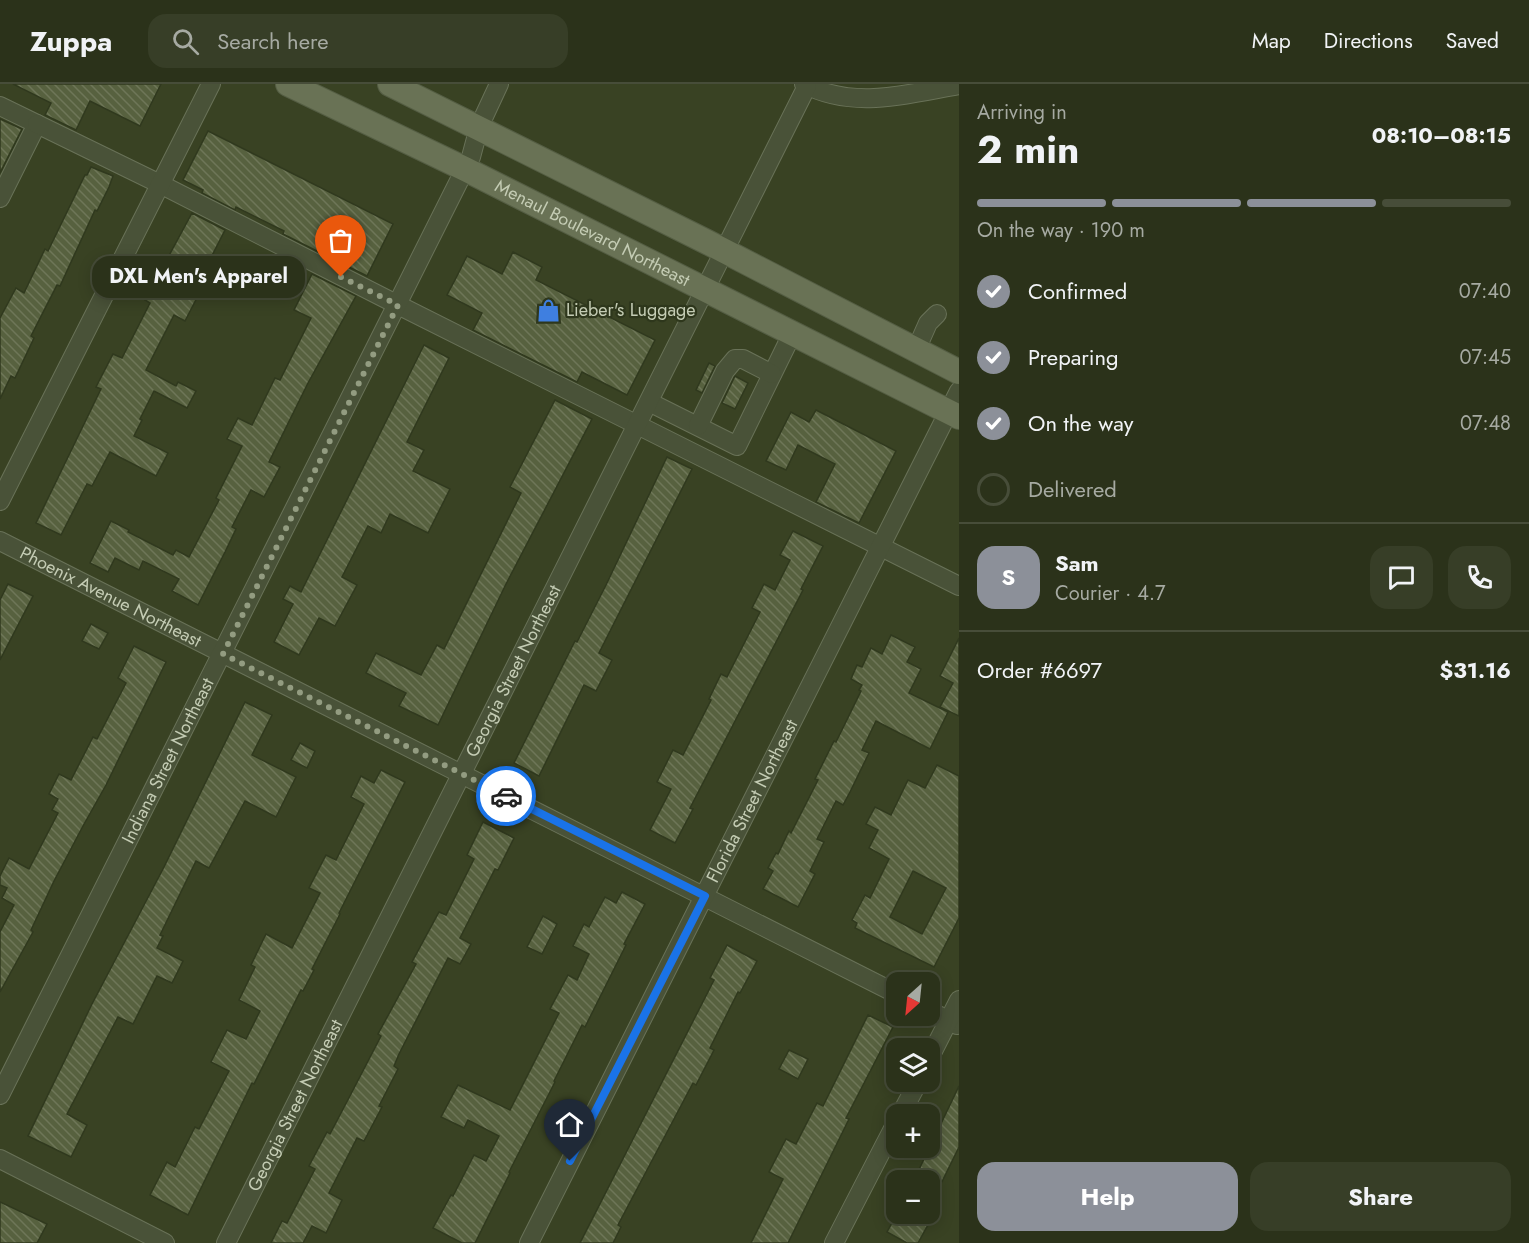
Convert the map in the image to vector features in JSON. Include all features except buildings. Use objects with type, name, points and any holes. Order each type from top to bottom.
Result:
[{"type":"main road","name":"Menaul Boulevard Northeast","points":[[288,84],[465,169],[792,334],[956,406]]},
{"type":"main road","points":[[390,84],[723,250],[959,372]]},
{"type":"street","points":[[0,501],[211,84]]},
{"type":"street","name":"Indiana Street Northeast","points":[[0,1095],[398,305],[465,169],[474,148],[479,127],[500,84]]},
{"type":"street","points":[[805,85],[830,96],[856,99],[959,85]]},
{"type":"street","name":"Georgia Street Northeast","points":[[225,1243],[460,774],[638,426],[805,85]]},
{"type":"street","points":[[0,106],[160,184],[959,586]]},
{"type":"street","points":[[0,198],[37,124]]},
{"type":"street","points":[[916,350],[928,323],[937,314]]},
{"type":"street","points":[[649,402],[737,446],[792,334]]},
{"type":"street","points":[[698,426],[725,371],[735,359],[743,359],[772,374]]},
{"type":"street","name":"Florida Street Northeast","points":[[529,1243],[881,547],[956,406]]},
{"type":"street","name":"Phoenix Avenue Northeast","points":[[0,541],[886,988]]},
{"type":"street","points":[[940,1043],[954,1023],[959,1000]]},
{"type":"street","points":[[940,1016],[954,1023]]},
{"type":"street","points":[[834,1243],[886,1142]]},
{"type":"street","points":[[0,1159],[165,1243]]},
{"type":"way so far","points":[[341,277],[398,305],[223,654],[506,796]]},
{"type":"place","name":"DXL Men's Apparel","points":[[341,277]]},
{"type":"place","name":"Lieber's Luggage","points":[[548,310]]},
{"type":"route","points":[[506,796],[705,896],[570,1161]]}]
